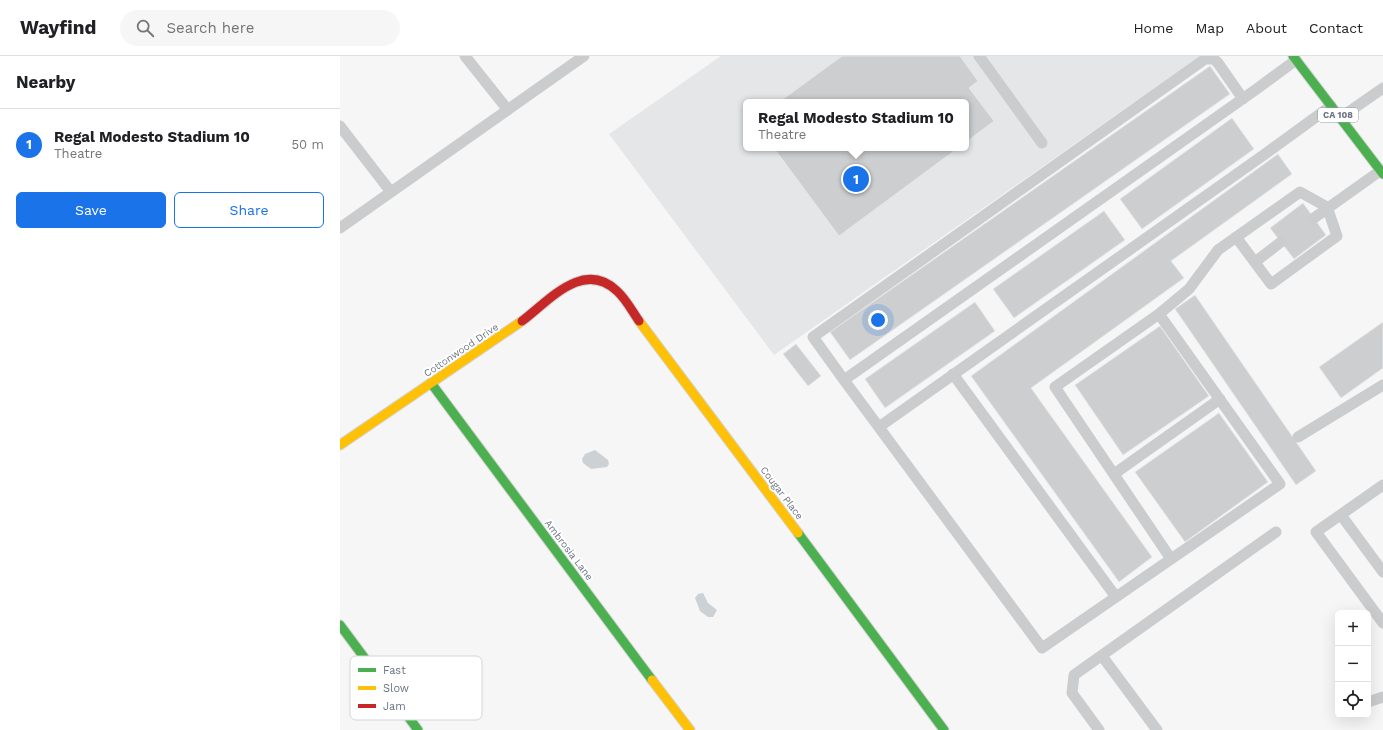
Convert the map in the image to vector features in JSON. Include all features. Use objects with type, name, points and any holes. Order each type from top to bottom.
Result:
[{"type":"street","name":"CA 108","points":[[1295,58],[1330,106],[1382,172]]},
{"type":"street","name":"Cottonwood Drive","points":[[340,445],[522,321],[574,282],[583,279],[595,278]]},
{"type":"street","name":"Cougar Place","points":[[595,278],[607,282],[618,292],[944,730]]},
{"type":"street","name":"Ambrosia Lane","points":[[431,383],[690,730]]},
{"type":"street","points":[[340,625],[363,656]]},
{"type":"street","points":[[411,720],[418,730]]},
{"type":"lane","points":[[466,56],[508,110]]},
{"type":"lane","points":[[340,228],[584,56]]},
{"type":"lane","points":[[979,56],[1042,143]]},
{"type":"lane","points":[[844,380],[1243,98],[1295,58]]},
{"type":"lane","points":[[1159,314],[1280,484],[1042,648],[813,337],[1205,59],[1214,59],[1218,63],[1243,98]]},
{"type":"lane","points":[[1340,118],[1383,88]]},
{"type":"lane","points":[[879,427],[1265,154],[1330,106]]},
{"type":"lane","points":[[340,126],[390,192]]},
{"type":"lane","points":[[1314,218],[1382,172]]},
{"type":"lane","points":[[1171,559],[1055,387],[1159,314],[1189,289],[1218,250],[1236,237],[1300,192],[1327,208],[1337,236],[1271,284],[1236,237]]},
{"type":"lane","points":[[1255,262],[1281,242]]},
{"type":"lane","points":[[953,374],[1116,597]]},
{"type":"lane","points":[[1298,437],[1383,384]]},
{"type":"lane","points":[[1114,474],[1220,399]]},
{"type":"lane","points":[[1383,485],[1316,532],[1383,623]]},
{"type":"lane","points":[[1340,515],[1383,572]]},
{"type":"lane","points":[[1099,730],[1072,693],[1074,675],[1276,532]]},
{"type":"lane","points":[[1102,656],[1157,730]]},
{"type":"lane","points":[[1371,701],[1383,697]]},
{"type":"shaded area","points":[[721,56],[1200,56],[774,355],[609,134]]},
{"type":"shaded area","points":[[595,450],[608,460],[609,464],[607,467],[591,469],[583,463],[582,459],[585,454]]},
{"type":"shaded area","points":[[703,593],[708,603],[717,610],[713,617],[708,617],[700,611],[695,598],[698,594]]},
{"type":"building","points":[[842,56],[960,56],[978,81],[969,88],[994,121],[969,140],[969,99],[783,99]]},
{"type":"building","points":[[1210,66],[1230,94],[850,360],[830,332]]},
{"type":"building","points":[[1232,118],[1254,149],[1142,229],[1120,199]]},
{"type":"building","points":[[776,151],[954,151],[839,236]]},
{"type":"building","points":[[1278,154],[1292,174],[1171,261],[1184,278],[1031,388],[1152,557],[1119,582],[971,376]]},
{"type":"building","points":[[1303,203],[1326,235],[1294,259],[1270,228]]},
{"type":"building","points":[[1104,211],[1125,240],[1014,318],[993,289]]},
{"type":"building","points":[[1195,295],[1316,471],[1296,485],[1175,309]]},
{"type":"building","points":[[975,302],[995,331],[885,408],[865,379]]},
{"type":"building","points":[[1383,322],[1383,368],[1341,398],[1319,367]]},
{"type":"building","points":[[1160,326],[1209,396],[1123,455],[1075,385]]},
{"type":"building","points":[[796,344],[821,376],[808,386],[783,354]]},
{"type":"building","points":[[1219,413],[1268,482],[1185,542],[1135,472]]},
{"type":"traffic: fast","points":[[1293,56],[1383,174]]},
{"type":"traffic: fast","points":[[431,383],[652,680]]},
{"type":"traffic: fast","points":[[798,533],[944,730]]},
{"type":"traffic: fast","points":[[340,625],[363,656]]},
{"type":"traffic: fast","points":[[411,720],[418,730]]},
{"type":"traffic: slow","points":[[340,445],[522,321]]},
{"type":"traffic: slow","points":[[639,321],[798,533]]},
{"type":"traffic: slow","points":[[652,680],[690,730]]},
{"type":"traffic: jam","points":[[522,321],[567,286],[579,281],[592,279],[604,282],[617,291],[626,301],[639,321]]},
{"type":"place","name":"Regal Modesto Stadium 10","points":[[856,179]]}]
